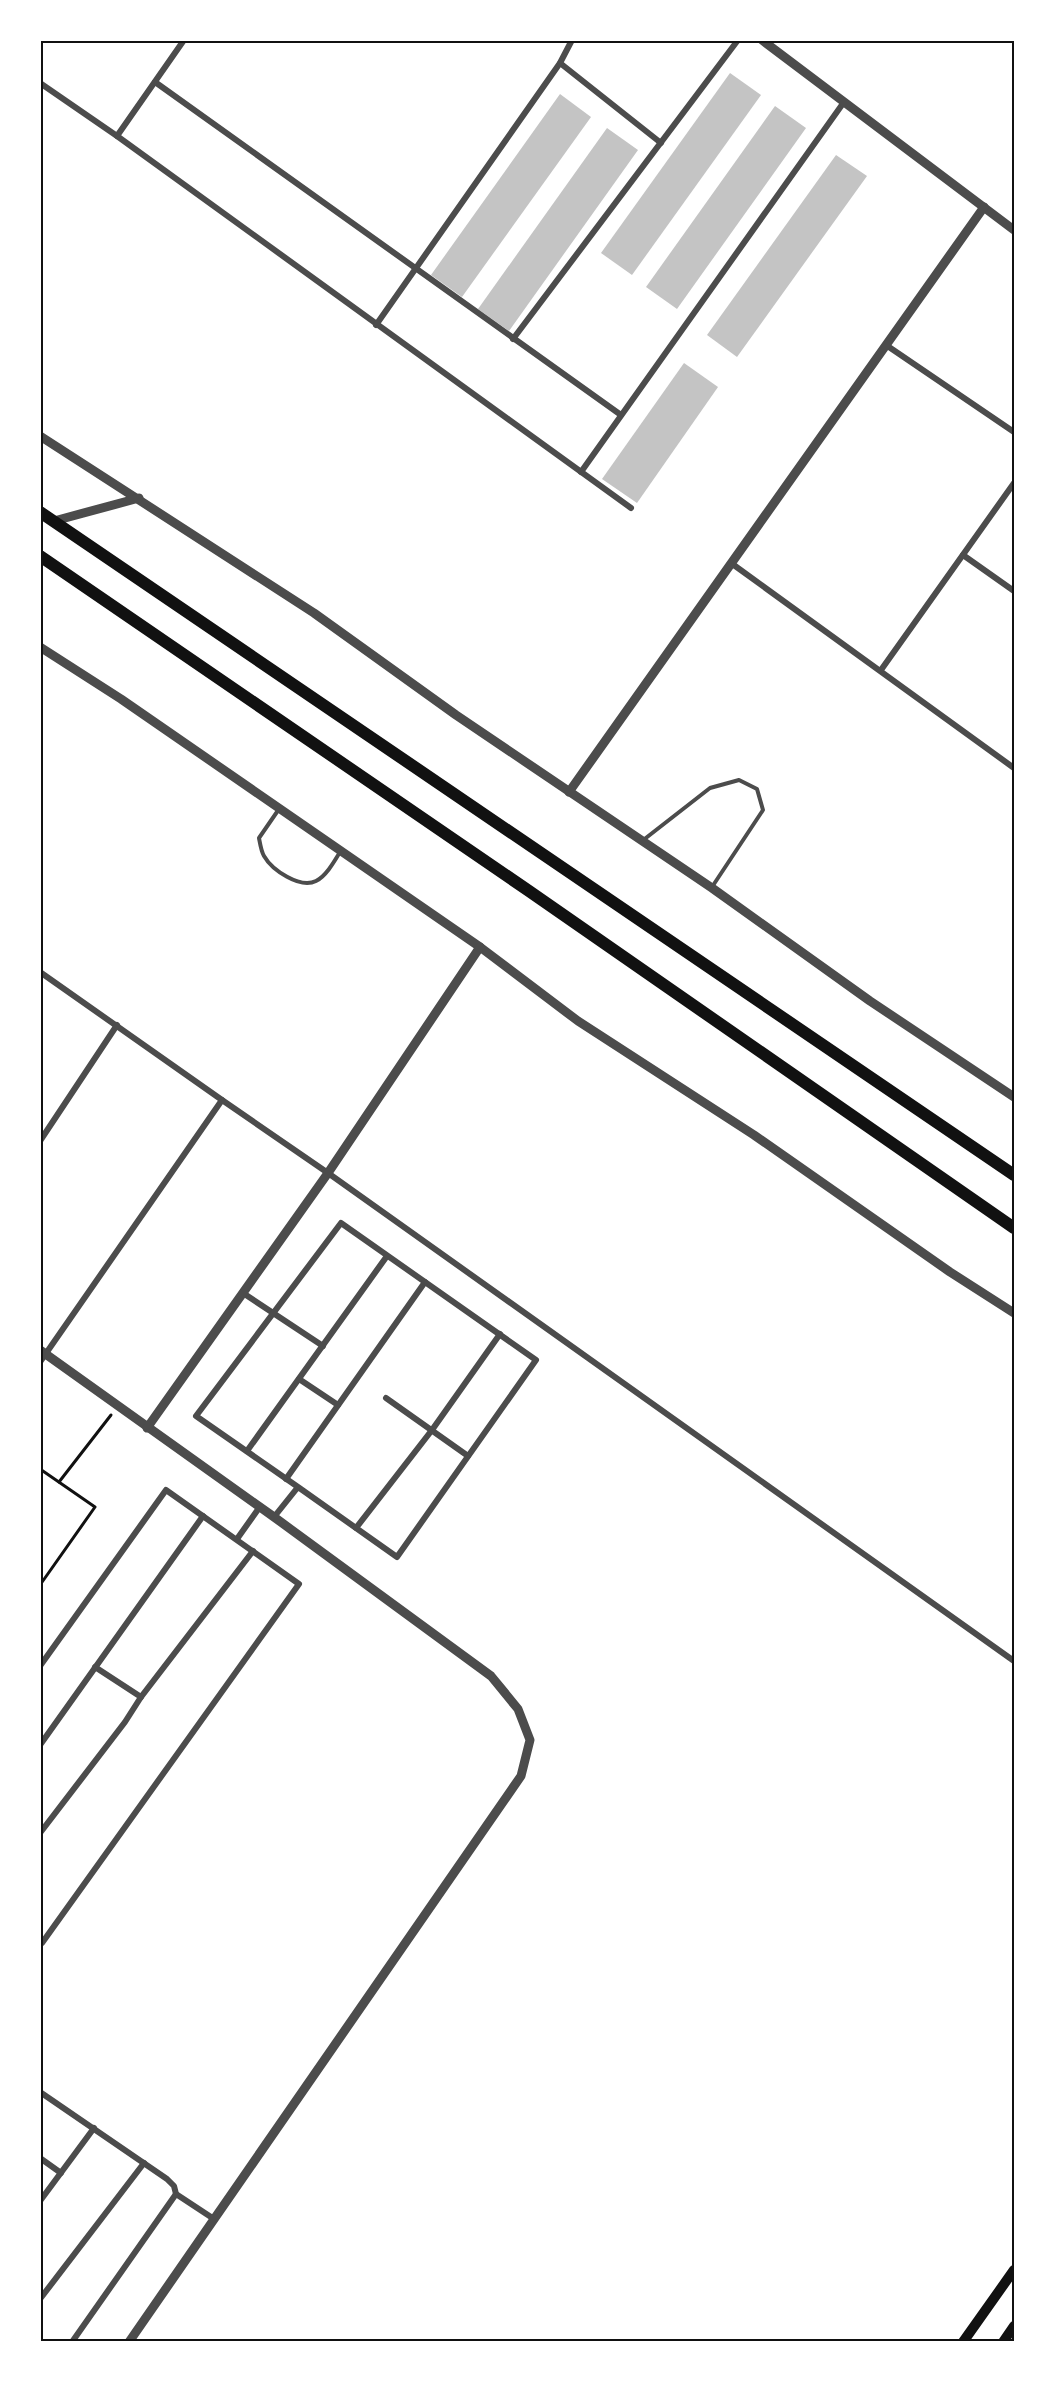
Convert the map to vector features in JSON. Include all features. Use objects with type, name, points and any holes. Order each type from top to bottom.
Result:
[{"type":"highway","points":[[40,512],[1014,1176]]},
{"type":"highway","points":[[40,556],[530,891],[1014,1228]]},
{"type":"main road","points":[[963,2342],[1014,2270]]},
{"type":"main road","points":[[1003,2342],[1014,2326]]},
{"type":"street","points":[[117,136],[184,40]]},
{"type":"street","points":[[376,325],[560,63],[572,40]]},
{"type":"street","points":[[513,339],[738,40]]},
{"type":"street","points":[[762,40],[1014,230]]},
{"type":"street","points":[[560,63],[661,143]]},
{"type":"street","points":[[155,82],[621,415]]},
{"type":"street","points":[[40,83],[117,136],[631,508]]},
{"type":"street","points":[[581,472],[844,102]]},
{"type":"street","points":[[569,792],[984,207]]},
{"type":"street","points":[[886,345],[1014,432]]},
{"type":"street","points":[[40,436],[314,613],[456,715],[712,888],[870,1001],[1014,1097]]},
{"type":"street","points":[[881,670],[1014,483]]},
{"type":"street","points":[[54,521],[139,498]]},
{"type":"street","points":[[963,555],[1014,591]]},
{"type":"street","points":[[731,563],[1014,768]]},
{"type":"street","points":[[40,647],[121,699],[480,947],[578,1021],[754,1135],[950,1272],[1014,1313]]},
{"type":"street","points":[[147,1428],[328,1173],[480,947]]},
{"type":"street","points":[[40,972],[328,1173],[1014,1661]]},
{"type":"street","points":[[40,1140],[117,1025]]},
{"type":"street","points":[[129,2342],[520,1776],[531,1740],[518,1709],[490,1676],[274,1517],[118,1406],[42,1356],[222,1100]]},
{"type":"street","points":[[341,1224],[387,1256],[537,1360],[397,1557],[196,1416],[341,1224]]},
{"type":"street","points":[[247,1451],[387,1256]]},
{"type":"street","points":[[286,1479],[425,1282]]},
{"type":"street","points":[[243,1293],[323,1346]]},
{"type":"street","points":[[356,1528],[432,1430],[500,1334]]},
{"type":"street","points":[[299,1379],[339,1405]]},
{"type":"street","points":[[386,1398],[468,1456]]},
{"type":"street","points":[[274,1517],[298,1487]]},
{"type":"street","points":[[40,1666],[166,1490],[299,1584],[42,1943],[40,1942]]},
{"type":"street","points":[[237,1539],[259,1508]]},
{"type":"street","points":[[40,1745],[203,1516]]},
{"type":"street","points":[[40,1833],[254,1551]]},
{"type":"street","points":[[95,1667],[141,1697]]},
{"type":"street","points":[[40,2092],[167,2179],[174,2187],[176,2194],[214,2219]]},
{"type":"street","points":[[40,2201],[94,2128]]},
{"type":"street","points":[[40,2158],[61,2174]]},
{"type":"street","points":[[40,2299],[144,2163]]},
{"type":"street","points":[[72,2342],[176,2194]]},
{"type":"lane","points":[[642,841],[710,788],[739,780],[757,789],[763,810],[712,888]]},
{"type":"lane","points":[[280,809],[259,837],[263,855],[275,868],[295,881],[308,885],[319,880],[341,852]]},
{"type":"path","points":[[59,1482],[118,1406]]},
{"type":"path","points":[[40,1469],[95,1507],[40,1585]]},
{"type":"building","points":[[730,73],[761,95],[632,275],[601,253]]},
{"type":"building","points":[[560,94],[591,117],[462,297],[431,275]]},
{"type":"building","points":[[775,106],[806,128],[677,309],[646,287]]},
{"type":"building","points":[[607,128],[638,150],[509,331],[478,309]]},
{"type":"building","points":[[836,155],[867,176],[737,357],[707,335]]},
{"type":"building","points":[[684,363],[718,387],[637,503],[602,479]]}]
